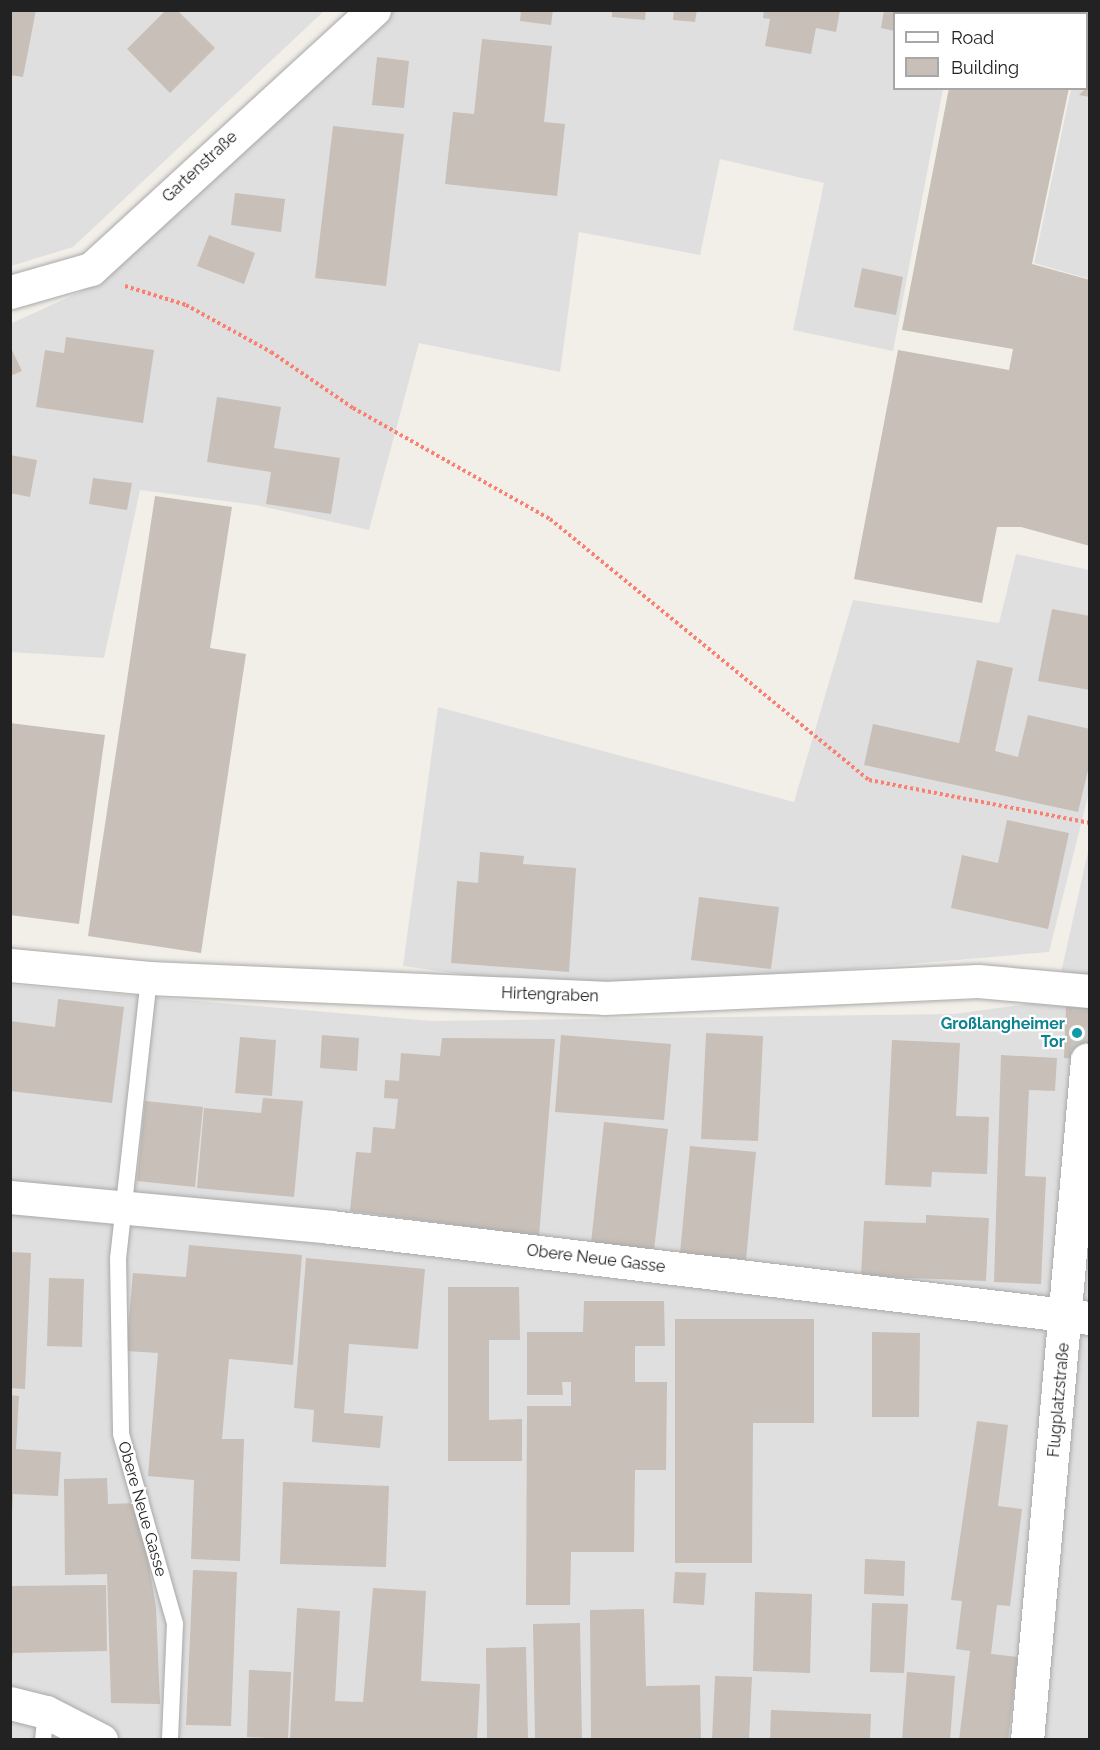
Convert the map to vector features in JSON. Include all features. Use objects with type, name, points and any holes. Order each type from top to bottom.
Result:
[{"type":"street","name":"Gartenstraße","points":[[10,292],[91,269],[374,10]]},
{"type":"street","name":"Hirtengraben","points":[[10,965],[149,978],[604,998],[978,981],[1089,992]]},
{"type":"street","name":"Flugplatzstraße","points":[[1027,1740],[1078,1316],[1087,1059]]},
{"type":"street","name":"Obere Neue Gasse","points":[[10,1197],[124,1206],[1078,1316]]},
{"type":"street","points":[[10,1703],[44,1726],[101,1740]]},
{"type":"lane","name":"Obere Neue Gasse","points":[[149,978],[118,1258],[121,1434],[175,1624],[170,1740]]},
{"type":"path","points":[[103,258],[128,290],[186,305],[353,408],[550,519],[869,780],[1089,822]]},
{"type":"shaded area","points":[[11,11],[324,11],[73,247],[11,266]]},
{"type":"shaded area","points":[[392,11],[958,11],[893,12],[893,90],[943,90],[893,351],[793,330],[824,183],[720,159],[700,255],[579,232],[560,372],[419,343],[369,530],[256,505],[140,490],[104,658],[11,652],[10,324],[93,286]]},
{"type":"shaded area","points":[[1089,11],[1089,279],[1034,263],[1071,90],[1088,90]]},
{"type":"shaded area","points":[[1016,554],[1089,570],[1089,792],[1049,952],[684,983],[549,986],[403,966],[438,707],[794,802],[853,600],[999,623]]},
{"type":"shaded area","points":[[1089,847],[1089,1739],[11,1739],[10,985],[432,1021],[954,1014],[1055,1000]]},
{"type":"building","points":[[10,10],[36,10],[23,77],[10,75]]},
{"type":"building","points":[[166,10],[177,10],[215,48],[170,93],[127,49]]},
{"type":"building","points":[[521,10],[553,10],[551,25],[520,21]]},
{"type":"building","points":[[612,10],[646,10],[645,20],[612,17]]},
{"type":"building","points":[[674,10],[697,10],[695,22],[673,20]]},
{"type":"building","points":[[764,10],[840,10],[836,32],[816,28],[811,54],[765,46],[770,19],[763,18]]},
{"type":"building","points":[[884,10],[941,10],[893,12],[893,31],[881,28]]},
{"type":"building","points":[[964,10],[1085,10],[1024,12],[964,12]]},
{"type":"building","points":[[482,39],[552,46],[544,122],[565,124],[557,196],[445,184],[453,112],[474,114]]},
{"type":"building","points":[[377,57],[409,61],[404,108],[372,105]]},
{"type":"building","points":[[1088,68],[1090,68],[1090,97],[1079,95],[1084,90],[1088,90]]},
{"type":"building","points":[[949,90],[1069,90],[1032,264],[1090,280],[1090,546],[1021,527],[997,527],[982,603],[854,579],[898,350],[1009,370],[1013,349],[902,330]]},
{"type":"building","points":[[333,126],[404,134],[386,286],[315,278]]},
{"type":"building","points":[[235,193],[285,199],[281,232],[231,225]]},
{"type":"building","points":[[209,235],[255,253],[244,284],[197,266]]},
{"type":"building","points":[[862,268],[903,277],[896,315],[854,307]]},
{"type":"building","points":[[66,337],[154,350],[143,423],[36,407],[45,350],[64,353]]},
{"type":"building","points":[[10,346],[22,371],[10,376]]},
{"type":"building","points":[[217,397],[281,407],[274,448],[340,458],[331,514],[266,504],[271,472],[207,462]]},
{"type":"building","points":[[10,455],[37,460],[30,497],[10,493]]},
{"type":"building","points":[[93,478],[132,483],[127,510],[89,504]]},
{"type":"building","points":[[155,496],[232,507],[210,648],[246,654],[201,953],[88,936]]},
{"type":"building","points":[[1052,609],[1090,616],[1090,690],[1038,681]]},
{"type":"building","points":[[977,660],[1013,668],[995,751],[1018,757],[1028,715],[1090,729],[1090,762],[1078,812],[864,765],[873,724],[959,743]]},
{"type":"building","points":[[10,723],[105,735],[79,924],[10,915]]},
{"type":"building","points":[[1007,820],[1069,833],[1048,929],[951,908],[962,855],[998,863]]},
{"type":"building","points":[[480,852],[524,856],[523,864],[576,868],[569,972],[451,963],[457,881],[478,883]]},
{"type":"building","points":[[699,897],[779,907],[771,969],[691,960]]},
{"type":"building","points":[[58,999],[124,1007],[112,1103],[10,1091],[10,1021],[55,1027]]},
{"type":"building","name":"Großlangheimer Tor","points":[[1066,1007],[1090,1008],[1090,1060],[1064,1058]]},
{"type":"building","points":[[706,1033],[763,1036],[758,1141],[701,1139]]},
{"type":"building","points":[[322,1035],[359,1038],[357,1071],[320,1068]]},
{"type":"building","points":[[561,1035],[671,1044],[664,1120],[555,1112]]},
{"type":"building","points":[[240,1037],[276,1040],[272,1096],[235,1093]]},
{"type":"building","points":[[442,1038],[555,1039],[539,1236],[350,1211],[356,1152],[371,1153],[373,1127],[395,1129],[398,1099],[384,1098],[385,1080],[399,1081],[401,1053],[440,1056]]},
{"type":"building","points":[[892,1040],[960,1043],[956,1116],[989,1117],[987,1174],[932,1172],[931,1187],[885,1185]]},
{"type":"building","points":[[1001,1055],[1057,1058],[1055,1091],[1029,1090],[1025,1176],[1046,1177],[1041,1284],[994,1282]]},
{"type":"building","points":[[263,1098],[303,1101],[294,1197],[197,1188],[204,1108],[261,1113]]},
{"type":"building","points":[[145,1101],[203,1107],[195,1187],[137,1181]]},
{"type":"building","points":[[604,1122],[668,1129],[654,1250],[591,1243]]},
{"type":"building","points":[[690,1146],[756,1152],[746,1260],[680,1254]]},
{"type":"building","points":[[926,1215],[989,1218],[986,1281],[861,1276],[864,1221],[926,1223]]},
{"type":"building","points":[[189,1245],[302,1255],[293,1365],[229,1359],[222,1439],[244,1439],[240,1561],[191,1559],[194,1480],[148,1476],[158,1353],[126,1351],[133,1273],[186,1277]]},
{"type":"building","points":[[10,1252],[31,1253],[25,1389],[10,1388]]},
{"type":"building","points":[[306,1258],[425,1269],[418,1349],[349,1344],[344,1413],[383,1416],[380,1448],[312,1442],[314,1410],[294,1408]]},
{"type":"building","points":[[49,1278],[84,1279],[82,1347],[47,1346]]},
{"type":"building","points":[[448,1287],[519,1287],[520,1340],[489,1340],[489,1420],[522,1419],[522,1461],[448,1461]]},
{"type":"building","points":[[584,1301],[664,1301],[665,1346],[635,1346],[635,1382],[667,1382],[666,1470],[635,1470],[634,1552],[571,1552],[570,1605],[526,1605],[527,1406],[571,1406],[571,1382],[562,1382],[563,1395],[527,1395],[527,1332],[583,1332]]},
{"type":"building","points":[[675,1319],[814,1319],[814,1423],[753,1423],[752,1563],[675,1563]]},
{"type":"building","points":[[872,1332],[920,1333],[919,1417],[872,1417]]},
{"type":"building","points":[[10,1395],[19,1396],[16,1449],[61,1452],[58,1496],[13,1494],[12,1515]]},
{"type":"building","points":[[977,1421],[1008,1425],[998,1506],[1022,1509],[1010,1606],[997,1605],[991,1654],[1018,1657],[1008,1740],[959,1740],[970,1651],[956,1649],[962,1601],[951,1600]]},
{"type":"building","points":[[107,1478],[108,1504],[138,1503],[156,1607],[160,1704],[111,1703],[107,1574],[65,1575],[64,1479]]},
{"type":"building","points":[[283,1482],[389,1486],[386,1567],[280,1564]]},
{"type":"building","points":[[865,1559],[905,1561],[904,1596],[864,1594]]},
{"type":"building","points":[[193,1570],[237,1572],[231,1726],[186,1725]]},
{"type":"building","points":[[675,1572],[706,1573],[704,1605],[673,1603]]},
{"type":"building","points":[[106,1585],[107,1651],[13,1653],[10,1671],[10,1586]]},
{"type":"building","points":[[373,1588],[426,1591],[421,1681],[480,1684],[477,1740],[290,1739],[297,1608],[340,1611],[335,1701],[363,1702]]},
{"type":"building","points":[[755,1592],[812,1594],[810,1673],[753,1671]]},
{"type":"building","points":[[872,1603],[908,1604],[904,1673],[870,1672]]},
{"type":"building","points":[[644,1609],[646,1686],[700,1685],[701,1740],[591,1740],[590,1610]]},
{"type":"building","points":[[580,1623],[582,1740],[535,1740],[533,1624]]},
{"type":"building","points":[[526,1647],[528,1740],[487,1740],[486,1648]]},
{"type":"building","points":[[249,1670],[291,1672],[288,1739],[247,1737]]},
{"type":"building","points":[[907,1672],[955,1676],[950,1740],[902,1740]]},
{"type":"building","points":[[715,1676],[752,1677],[749,1740],[712,1740]]},
{"type":"building","points":[[771,1710],[871,1714],[870,1740],[770,1740]]},
{"type":"tunnel","points":[[1087,1060],[1089,1008]]},
{"type":"place","name":"Großlangheimer Tor","points":[[1077,1033]]}]
